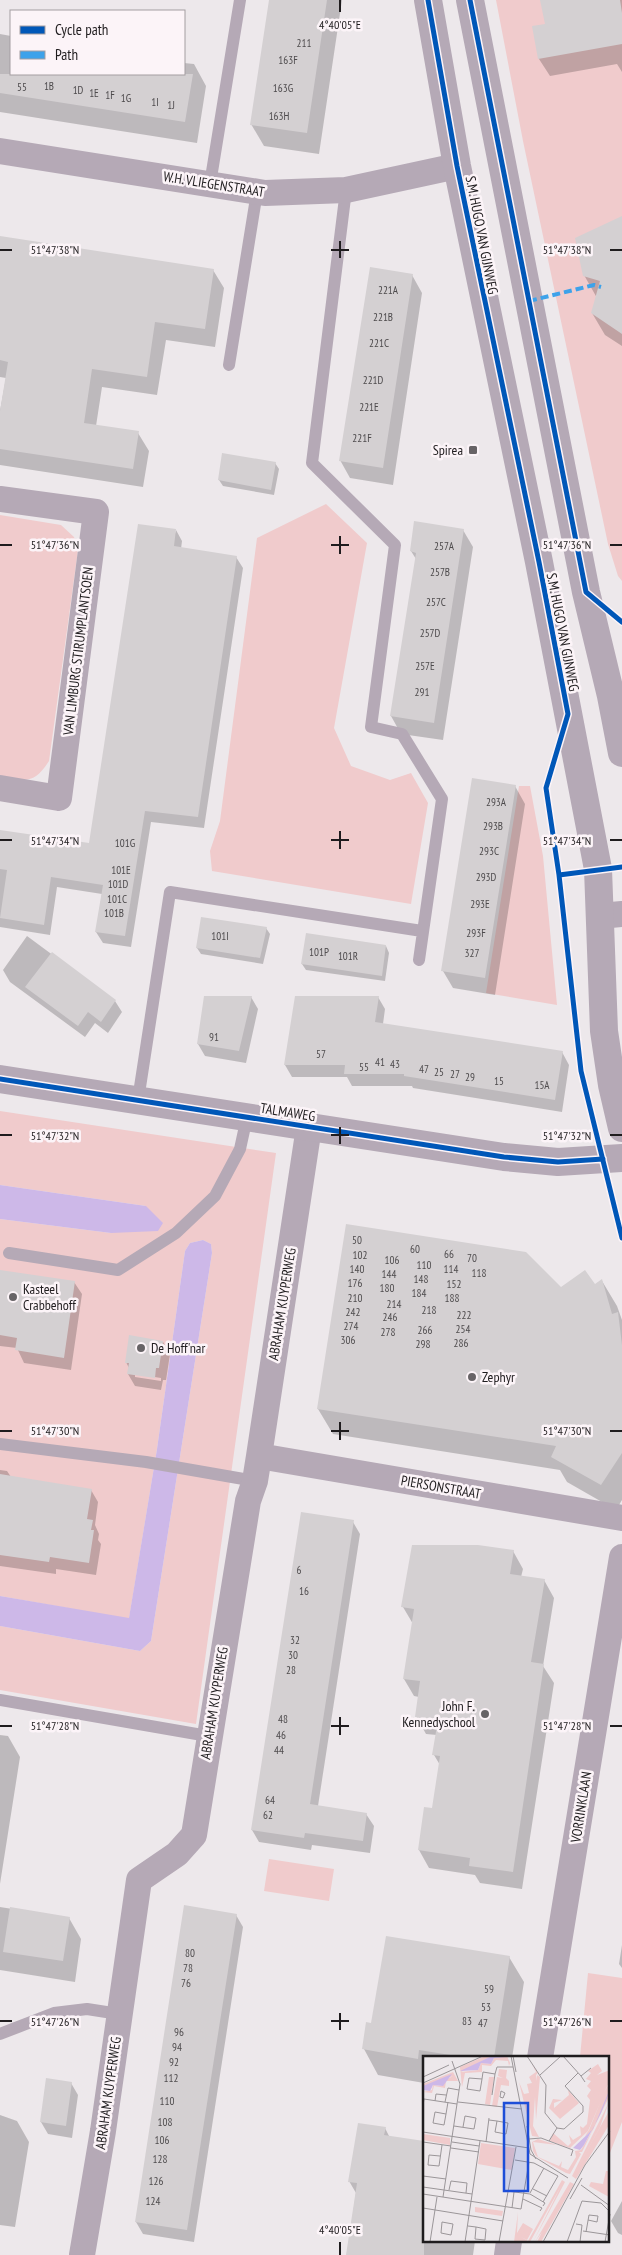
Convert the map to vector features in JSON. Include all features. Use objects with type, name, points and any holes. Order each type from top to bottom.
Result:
[{"type":"street","name":"S.M. HUGO VAN GIJNWEG","points":[[428,0],[457,166],[539,562],[596,862],[611,915],[604,1031],[612,1085],[622,1128]]},
{"type":"street","points":[[470,0],[586,592],[611,696],[622,753]]},
{"type":"street","name":"W.H. VLIEGENSTRAAT","points":[[0,151],[257,192],[346,190],[457,166]]},
{"type":"street","name":"VAN LIMBURG STIRUMPLANTSOEN","points":[[0,499],[96,512],[59,798],[0,788]]},
{"type":"street","name":"TALMAWEG","points":[[0,1079],[504,1157],[558,1162],[622,1158]]},
{"type":"street","name":"ABRAHAM KUYPERWEG","points":[[82,2255],[103,2130],[139,1880],[177,1854],[194,1834],[208,1736],[248,1501],[257,1468],[308,1127]]},
{"type":"street","name":"PIERSONSTRAAT","points":[[257,1468],[622,1518]]},
{"type":"street","name":"VORRINKLAAN","points":[[540,2056],[622,1557]]},
{"type":"street","points":[[507,2255],[509,2242]]},
{"type":"lane","points":[[210,184],[240,0]]},
{"type":"lane","points":[[346,190],[312,463],[395,545],[371,727],[402,734],[442,799],[419,960]]},
{"type":"lane","points":[[229,366],[257,192]]},
{"type":"lane","points":[[138,1100],[170,892],[422,931]]},
{"type":"lane","points":[[9,1253],[118,1270],[176,1233],[215,1196],[240,1149],[246,1117]]},
{"type":"lane","points":[[0,1444],[183,1467],[257,1468]]},
{"type":"lane","points":[[0,1700],[208,1736]]},
{"type":"lane","points":[[0,2034],[54,2012],[87,2009],[119,2014]]},
{"type":"shaded area","points":[[496,0],[622,0],[622,581],[618,576],[608,544],[523,141]]},
{"type":"shaded area","points":[[326,504],[367,543],[334,728],[351,766],[390,780],[411,773],[428,803],[411,904],[212,871],[210,851],[220,821],[257,538]]},
{"type":"shaded area","points":[[0,515],[61,525],[74,537],[78,550],[49,761],[33,778],[22,780],[0,776]]},
{"type":"shaded area","points":[[519,786],[530,786],[543,856],[557,1005],[486,993]]},
{"type":"shaded area","points":[[0,1111],[276,1153],[196,1724],[0,1690],[0,1626],[140,1651],[151,1641],[212,1253],[211,1244],[203,1240],[190,1243],[185,1251],[157,1449],[129,1619],[0,1596],[0,1219],[111,1233],[146,1206],[0,1185]]},
{"type":"shaded area","points":[[0,1185],[146,1206],[163,1223],[158,1231],[111,1233],[0,1219]]},
{"type":"shaded area","points":[[203,1240],[211,1244],[212,1253],[151,1641],[140,1651],[0,1626],[0,1596],[129,1618],[157,1449],[185,1251],[190,1243]]},
{"type":"shaded area","points":[[269,1859],[334,1869],[329,1901],[264,1891]]},
{"type":"shaded area","points":[[588,1973],[622,1978],[622,2122],[610,2153],[610,2056],[580,2056]]},
{"type":"building","points":[[269,0],[327,0],[307,133],[250,125]]},
{"type":"building","points":[[540,0],[620,0],[622,44],[538,59],[532,26],[545,24]]},
{"type":"building","points":[[0,74],[193,74],[185,122],[0,93]]},
{"type":"building","points":[[622,216],[622,334],[591,313],[600,281],[583,276],[575,238]]},
{"type":"building","points":[[0,236],[214,269],[205,329],[155,322],[147,377],[92,369],[84,423],[139,431],[133,469],[0,449],[0,411],[8,362],[0,360]]},
{"type":"building","points":[[370,267],[413,274],[383,468],[339,461]]},
{"type":"building","points":[[222,453],[276,462],[271,490],[218,480]]},
{"type":"building","points":[[414,521],[464,529],[434,723],[390,716],[416,553],[410,551]]},
{"type":"building","points":[[138,524],[176,529],[174,546],[237,556],[198,817],[145,811],[125,936],[95,932],[103,885],[51,877],[44,925],[0,918],[7,870],[0,869],[0,830],[89,843]]},
{"type":"building","points":[[472,778],[516,785],[485,978],[441,971]]},
{"type":"building","points":[[201,917],[267,927],[260,958],[196,948]]},
{"type":"building","points":[[306,933],[386,945],[382,976],[301,964]]},
{"type":"building","points":[[52,952],[116,1000],[101,1022],[88,1012],[78,1026],[25,987]]},
{"type":"building","points":[[204,996],[252,996],[239,1051],[197,1044]]},
{"type":"building","points":[[295,996],[379,996],[375,1022],[563,1051],[555,1100],[404,1076],[404,1074],[344,1074],[345,1065],[284,1065]]},
{"type":"building","name":"Zephyr","points":[[346,1224],[526,1252],[561,1287],[585,1270],[595,1284],[602,1279],[612,1314],[618,1312],[622,1345],[622,1453],[601,1485],[551,1457],[556,1446],[317,1409]]},
{"type":"building","points":[[0,1270],[75,1281],[64,1358],[15,1350],[17,1338],[0,1335]]},
{"type":"building","points":[[129,1335],[163,1341],[159,1368],[156,1368],[155,1378],[127,1374],[129,1363],[125,1363]]},
{"type":"building","points":[[0,1474],[92,1489],[87,1519],[93,1520],[91,1530],[94,1530],[89,1563],[50,1557],[49,1562],[0,1555]]},
{"type":"building","points":[[301,1512],[354,1520],[310,1804],[367,1813],[363,1841],[305,1833],[304,1838],[251,1830]]},
{"type":"building","points":[[412,1545],[478,1545],[514,1550],[510,1574],[545,1579],[531,1662],[544,1664],[513,1872],[469,1866],[470,1858],[418,1850],[424,1807],[432,1808],[440,1756],[432,1755],[438,1720],[415,1717],[420,1681],[403,1679],[414,1609],[401,1607]]},
{"type":"building","points":[[184,1905],[237,1914],[187,2230],[135,2222]]},
{"type":"building","points":[[10,1907],[70,1917],[63,1961],[3,1952]]},
{"type":"building","points":[[386,1936],[510,1956],[494,2056],[456,2056],[419,2050],[418,2059],[362,2049],[366,2022],[371,2023]]},
{"type":"building","points":[[46,2078],[72,2082],[66,2126],[40,2122]]},
{"type":"building","points":[[358,2123],[386,2127],[384,2135],[423,2141],[424,2255],[346,2255],[357,2183],[348,2182]]},
{"type":"marked path","points":[[529,301],[594,285],[601,287]]},
{"type":"cycle path","points":[[428,0],[457,166],[539,562],[568,714],[546,788],[559,875],[581,1071],[622,1238]]},
{"type":"cycle path","points":[[470,0],[586,592],[622,622]]},
{"type":"cycle path","points":[[559,875],[622,867]]},
{"type":"cycle path","points":[[0,1079],[504,1157],[558,1162],[603,1159]]},
{"type":"place","name":"Spirea","points":[[473,450]]},
{"type":"place","name":"Kasteel Crabbehoff","points":[[13,1297]]},
{"type":"place","name":"De Hoff'nar","points":[[141,1348]]},
{"type":"place","name":"Zephyr","points":[[472,1377]]},
{"type":"place","name":"John F. Kennedyschool","points":[[485,1714]]}]
